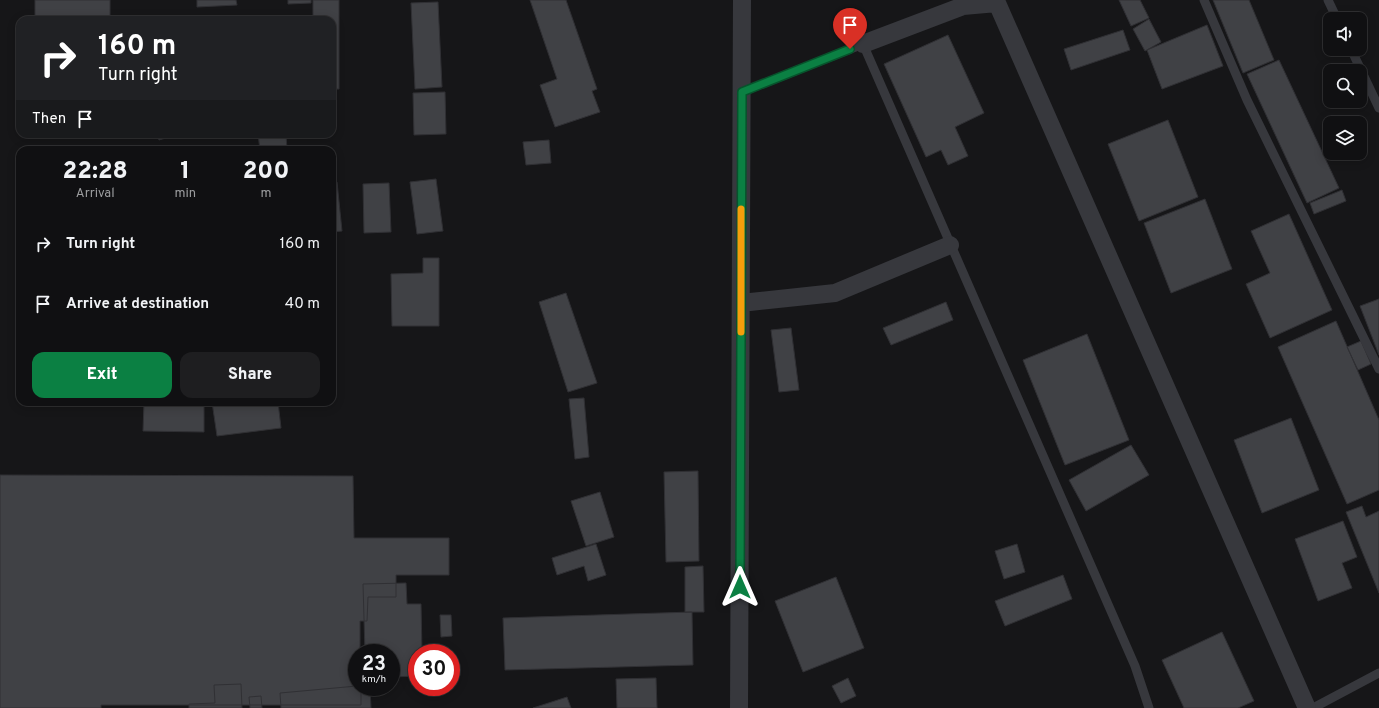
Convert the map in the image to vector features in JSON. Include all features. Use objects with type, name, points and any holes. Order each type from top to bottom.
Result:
[{"type":"street","points":[[739,708],[742,0]]},
{"type":"street","points":[[863,44],[962,6],[997,4],[1307,708]]},
{"type":"street","points":[[741,304],[835,293],[950,245]]},
{"type":"lane","points":[[1204,0],[1247,100],[1379,369]]},
{"type":"lane","points":[[1328,0],[1334,12]]},
{"type":"lane","points":[[742,92],[863,44],[1135,666],[1149,708]]},
{"type":"lane","points":[[1354,56],[1379,108]]},
{"type":"lane","points":[[1313,708],[1379,673]]},
{"type":"building","points":[[35,0],[110,0],[110,16],[35,16]]},
{"type":"building","points":[[197,0],[236,0],[237,5],[197,7]]},
{"type":"building","points":[[288,0],[311,0],[311,3],[288,4]]},
{"type":"building","points":[[313,0],[339,0],[339,89],[336,89],[336,16],[313,16]]},
{"type":"building","points":[[530,0],[566,0],[597,89],[592,91],[600,112],[555,127],[540,85],[557,79]]},
{"type":"building","points":[[1119,0],[1140,0],[1149,18],[1131,26]]},
{"type":"building","points":[[1213,0],[1249,0],[1274,60],[1243,73]]},
{"type":"building","points":[[438,2],[442,87],[415,89],[411,3]]},
{"type":"building","points":[[1149,19],[1161,42],[1145,51],[1133,29]]},
{"type":"building","points":[[1207,25],[1223,66],[1162,89],[1147,50]]},
{"type":"building","points":[[1123,30],[1130,50],[1071,70],[1064,49]]},
{"type":"building","points":[[948,35],[984,113],[955,127],[968,156],[948,165],[941,150],[926,157],[884,64]]},
{"type":"building","points":[[1279,60],[1323,154],[1323,160],[1326,160],[1339,188],[1307,203],[1247,74]]},
{"type":"building","points":[[445,92],[446,134],[414,135],[413,93]]},
{"type":"building","points":[[1168,120],[1198,197],[1139,221],[1108,144]]},
{"type":"building","points":[[258,138],[286,138],[287,146],[260,146]]},
{"type":"building","points":[[549,140],[551,163],[526,165],[523,142]]},
{"type":"building","points":[[436,179],[443,231],[417,234],[410,182]]},
{"type":"building","points":[[336,182],[342,231],[336,232]]},
{"type":"building","points":[[389,183],[391,232],[364,233],[363,184]]},
{"type":"building","points":[[1342,190],[1346,201],[1314,214],[1310,203]]},
{"type":"building","points":[[1205,199],[1232,269],[1171,293],[1144,223]]},
{"type":"building","points":[[1289,214],[1332,310],[1270,338],[1246,284],[1270,273],[1251,231]]},
{"type":"building","points":[[423,258],[439,258],[439,326],[392,326],[391,274],[423,273]]},
{"type":"building","points":[[566,293],[597,383],[568,392],[539,302]]},
{"type":"building","points":[[1379,299],[1379,355],[1360,306]]},
{"type":"building","points":[[946,302],[953,320],[891,345],[883,328]]},
{"type":"building","points":[[1336,321],[1379,420],[1379,490],[1347,504],[1278,347]]},
{"type":"building","points":[[791,328],[799,390],[779,392],[771,330]]},
{"type":"building","points":[[1087,334],[1129,440],[1065,465],[1023,360]]},
{"type":"building","points":[[1361,341],[1371,364],[1358,370],[1347,347]]},
{"type":"building","points":[[584,398],[589,457],[575,459],[569,399]]},
{"type":"building","points":[[144,406],[204,406],[204,432],[143,431]]},
{"type":"building","points":[[213,406],[278,406],[281,428],[217,436]]},
{"type":"building","points":[[1291,418],[1319,490],[1262,513],[1234,440]]},
{"type":"building","points":[[1131,445],[1149,475],[1086,511],[1069,480]]},
{"type":"building","points":[[698,471],[699,561],[666,562],[664,472]]},
{"type":"building","points":[[0,475],[353,476],[354,538],[449,538],[449,575],[396,575],[396,597],[368,597],[367,621],[360,621],[360,644],[348,644],[348,696],[361,696],[361,705],[101,705],[101,708],[0,708]]},
{"type":"building","points":[[600,492],[614,537],[586,546],[571,501]]},
{"type":"building","points":[[1362,506],[1366,517],[1379,511],[1379,593],[1346,512]]},
{"type":"building","points":[[1343,521],[1357,557],[1342,563],[1352,588],[1318,601],[1295,539]]},
{"type":"building","points":[[596,544],[606,575],[588,581],[584,566],[557,575],[552,558]]},
{"type":"building","points":[[1017,544],[1025,572],[1004,579],[995,551]]},
{"type":"building","points":[[703,566],[704,612],[685,612],[685,567]]},
{"type":"building","points":[[1063,575],[1072,599],[1005,626],[995,601]]},
{"type":"building","points":[[836,577],[864,648],[803,672],[775,601]]},
{"type":"building","points":[[406,583],[407,604],[421,604],[422,644],[408,644],[408,676],[400,677],[400,644],[365,644],[363,584]]},
{"type":"building","points":[[692,612],[693,665],[505,670],[503,618]]},
{"type":"building","points":[[440,615],[451,615],[452,636],[441,637]]},
{"type":"building","points":[[1222,632],[1254,701],[1238,708],[1184,708],[1162,660]]},
{"type":"building","points":[[656,678],[657,708],[617,708],[616,679]]},
{"type":"building","points":[[848,678],[856,696],[841,703],[832,686]]},
{"type":"building","points":[[241,684],[242,708],[189,708],[189,704],[215,703],[214,685]]},
{"type":"building","points":[[348,687],[348,696],[370,696],[371,708],[281,708],[280,693]]},
{"type":"building","points":[[261,696],[262,708],[250,708],[249,697]]},
{"type":"building","points":[[567,697],[571,708],[533,708]]},
{"type":"slow traffic","points":[[741,209],[741,332]]},
{"type":"route","points":[[740,587],[742,92],[850,49]]}]
